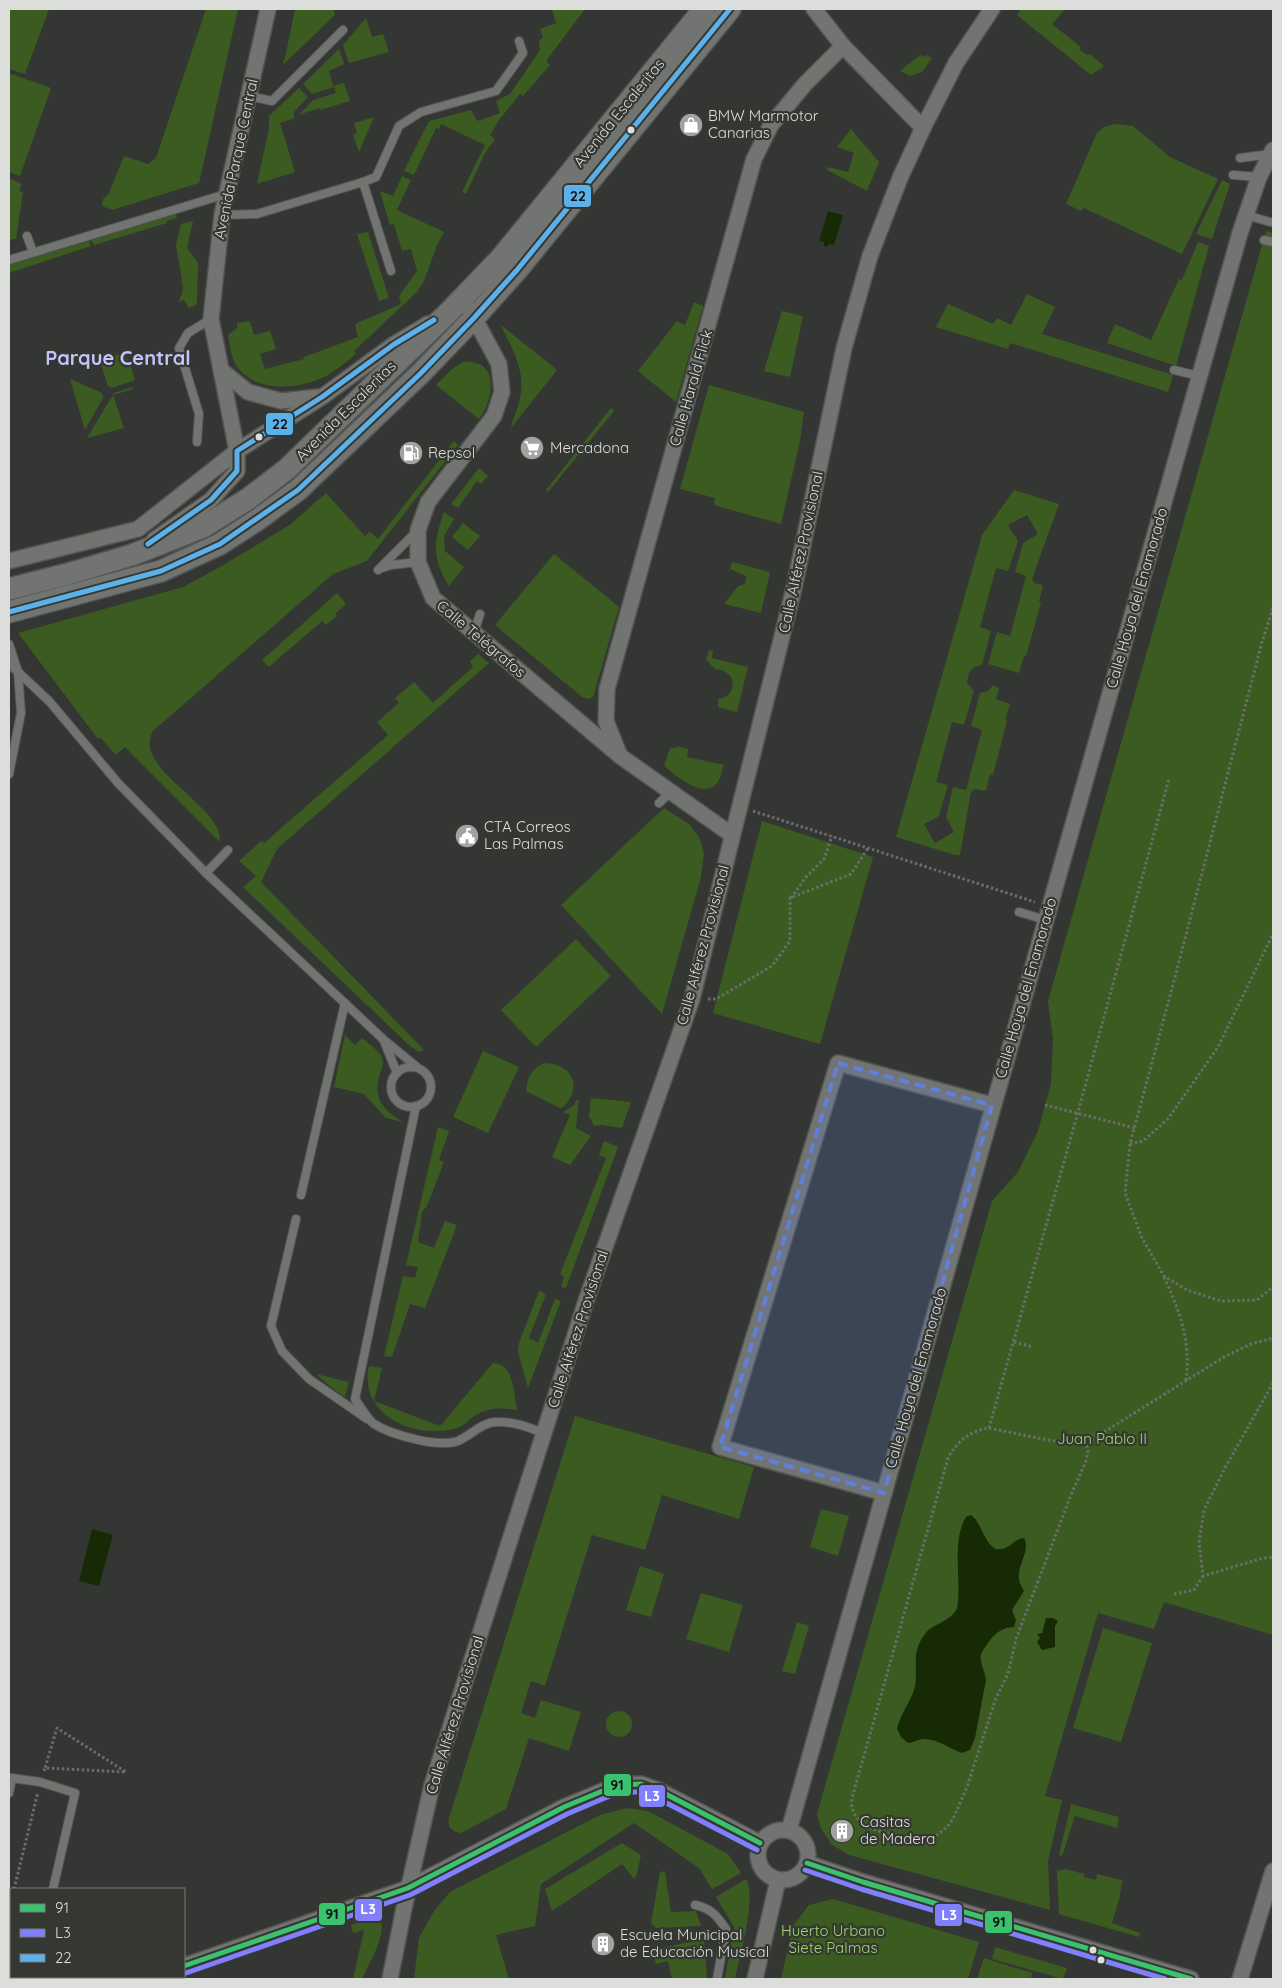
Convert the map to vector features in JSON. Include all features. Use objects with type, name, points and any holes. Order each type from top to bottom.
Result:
[{"type":"street","name":"Avenida Parque Central","points":[[132,555],[210,500],[237,471],[237,451],[210,319],[226,194],[268,9]]},
{"type":"street","name":"Avenida Escaleritas","points":[[9,612],[161,572],[220,544],[298,490],[421,373],[517,270],[578,179],[704,9]]},
{"type":"street","name":"Avenida Escaleritas","points":[[9,589],[132,555],[203,527],[248,499],[288,469],[456,304],[578,179],[730,9]]},
{"type":"street","points":[[814,9],[843,46],[923,128]]},
{"type":"street","name":"Calle Alférez Provisional","points":[[389,1977],[432,1785],[585,1304],[692,999],[794,588],[844,348],[870,256],[900,178],[923,128],[956,63],[992,9]]},
{"type":"street","name":"Calle Harald Flick","points":[[620,756],[606,721],[607,689],[624,606],[677,437],[754,159],[771,125],[805,84],[843,46]]},
{"type":"street","name":"Calle Hoya del Enamorado","points":[[788,1830],[1199,376],[1246,215],[1259,177],[1272,152]]},
{"type":"street","points":[[9,561],[138,529],[237,451],[322,397],[393,345],[456,304]]},
{"type":"street","name":"Calle Telégrafos","points":[[456,304],[474,318],[499,364],[502,392],[494,416],[428,502],[418,530],[418,562],[433,598],[620,756],[732,835]]},
{"type":"street","points":[[221,370],[248,392],[281,401],[322,397]]},
{"type":"street","points":[[884,1493],[720,1446],[838,1063],[992,1105]]},
{"type":"street","points":[[185,1966],[408,1888],[564,1808],[604,1790],[628,1783],[641,1784],[658,1790],[760,1843]]},
{"type":"street","points":[[777,1830],[788,1830],[801,1837],[808,1849],[807,1863],[800,1873],[790,1879],[778,1880],[767,1875],[760,1866],[757,1854],[760,1843],[767,1834],[777,1830]]},
{"type":"street","points":[[807,1863],[863,1882],[1191,1979]]},
{"type":"street","points":[[1240,1979],[1273,1872]]},
{"type":"street","points":[[755,1979],[778,1880]]},
{"type":"lane","points":[[249,96],[272,101],[343,30]]},
{"type":"lane","points":[[222,216],[257,214],[376,177],[399,126],[420,112],[496,91],[523,53],[518,41]]},
{"type":"lane","points":[[1240,158],[1272,152]]},
{"type":"lane","points":[[1233,174],[1259,177]]},
{"type":"lane","points":[[363,182],[391,270]]},
{"type":"lane","points":[[9,260],[226,194]]},
{"type":"lane","points":[[1246,215],[1270,222]]},
{"type":"lane","points":[[27,236],[33,252]]},
{"type":"lane","points":[[1264,240],[1273,242]]},
{"type":"lane","points":[[197,442],[199,414],[179,348],[188,333],[210,319]]},
{"type":"lane","points":[[1174,370],[1199,376]]},
{"type":"lane","points":[[664,448],[677,437]]},
{"type":"lane","points":[[418,530],[378,570],[391,565],[418,562]]},
{"type":"lane","points":[[474,633],[480,614]]},
{"type":"lane","points":[[9,644],[18,672],[22,713],[9,774]]},
{"type":"lane","points":[[9,664],[48,702],[118,784],[206,873],[383,1039],[428,1074],[432,1087],[427,1100],[416,1106],[402,1105],[393,1096],[391,1083],[397,1072],[404,1068],[417,1067]]},
{"type":"lane","points":[[659,803],[671,792]]},
{"type":"lane","points":[[206,873],[228,850]]},
{"type":"lane","points":[[1019,912],[1048,914]]},
{"type":"lane","points":[[302,1195],[345,1003]]},
{"type":"lane","points":[[383,1039],[397,1072]]},
{"type":"lane","points":[[373,1423],[355,1400],[416,1106]]},
{"type":"lane","points":[[296,1219],[272,1326],[282,1351],[309,1379],[373,1423],[397,1433],[432,1443],[447,1443],[459,1440],[493,1422],[512,1423],[543,1433]]},
{"type":"lane","points":[[345,1404],[355,1400]]},
{"type":"lane","points":[[9,1793],[12,1778],[40,1782],[76,1793],[53,1888]]},
{"type":"lane","points":[[695,1905],[705,1907],[714,1912],[726,1929],[717,1979]]},
{"type":"path","points":[[1186,1381],[1188,1360],[1186,1339],[1174,1297],[1142,1238],[1125,1193],[1130,1144],[1262,642],[1273,608]]},
{"type":"path","points":[[989,1428],[1169,779]]},
{"type":"path","points":[[740,807],[868,848],[1048,914]]},
{"type":"path","points":[[692,999],[716,999],[772,966],[790,941],[790,898],[824,858],[832,836]]},
{"type":"path","points":[[790,898],[851,874],[868,848]]},
{"type":"path","points":[[1130,1144],[1143,1141],[1168,1119],[1218,1047],[1273,934]]},
{"type":"path","points":[[1045,1105],[1135,1128]]},
{"type":"path","points":[[1164,1276],[1187,1290],[1221,1301],[1257,1300],[1273,1287]]},
{"type":"path","points":[[1084,1438],[1088,1451],[1086,1461],[1071,1495],[1016,1639],[1008,1674],[996,1698],[966,1787],[953,1819],[947,1827],[933,1838],[926,1840],[918,1840],[867,1826],[852,1812],[850,1806],[948,1458],[960,1440],[975,1432],[989,1428],[1053,1441],[1084,1438],[1104,1432],[1186,1381],[1251,1344],[1273,1338]]},
{"type":"path","points":[[1014,1342],[1033,1347]]},
{"type":"path","points":[[1174,1594],[1194,1590],[1203,1576],[1199,1543],[1204,1510],[1226,1466],[1273,1383]]},
{"type":"path","points":[[1203,1576],[1262,1558],[1273,1557]]},
{"type":"path","points":[[45,1768],[57,1728]]},
{"type":"highlighted area","points":[[838,1063],[992,1105],[884,1493],[720,1447]]},
{"type":"green space","points":[[9,9],[49,9],[25,74],[9,69]]},
{"type":"green space","points":[[206,9],[238,9],[199,183],[112,210],[102,206],[103,199],[109,193],[124,156],[148,164],[156,158]]},
{"type":"green space","points":[[295,9],[333,9],[335,15],[284,64],[283,62]]},
{"type":"green space","points":[[552,9],[585,9],[546,61],[550,65],[523,96],[520,94],[499,120],[490,135],[495,139],[485,153],[466,194],[462,192],[485,145],[441,124],[439,129],[436,128],[414,175],[404,171],[429,121],[471,110],[477,121],[500,113],[496,101],[510,94],[540,50],[539,40],[543,38],[540,29],[556,23]]},
{"type":"green space","points":[[1021,9],[1065,9],[1052,24],[1081,47],[1080,50],[1087,55],[1090,54],[1104,66],[1091,75],[1017,15]]},
{"type":"green space","points":[[366,18],[372,37],[383,34],[389,52],[349,63],[343,45]]},
{"type":"green space","points":[[339,49],[344,64],[329,71],[333,86],[344,83],[350,101],[299,115],[313,100],[336,93],[334,87],[312,94],[303,84]]},
{"type":"green space","points":[[920,55],[926,57],[927,55],[932,58],[922,72],[910,76],[900,71]]},
{"type":"green space","points":[[9,73],[51,88],[20,176],[9,172]]},
{"type":"green space","points":[[299,88],[308,97],[293,113],[295,118],[280,123],[295,172],[257,184],[269,128],[269,116]]},
{"type":"green space","points":[[374,117],[359,152],[353,135],[357,133],[354,123]]},
{"type":"green space","points":[[1115,124],[1133,126],[1170,157],[1218,179],[1182,254],[1084,208],[1081,211],[1066,204],[1097,133],[1104,127]]},
{"type":"green space","points":[[851,129],[879,162],[867,191],[827,170],[828,167],[848,172],[854,153],[837,147]]},
{"type":"green space","points":[[402,176],[411,180],[397,210],[444,232],[437,245],[424,281],[417,292],[354,351],[356,354],[328,375],[293,386],[268,385],[257,382],[247,376],[238,368],[230,348],[228,335],[237,328],[237,323],[250,321],[254,335],[270,331],[276,349],[260,354],[265,369],[304,359],[304,357],[358,337],[355,324],[401,304],[399,296],[417,271],[411,249],[402,251],[394,224],[390,225],[380,191],[393,196]]},
{"type":"green space","points":[[9,178],[22,184],[19,191],[23,192],[16,239],[9,240]]},
{"type":"green space","points":[[1222,180],[1230,184],[1212,239],[1196,234]]},
{"type":"green space","points":[[176,214],[177,218],[167,221],[167,223],[94,245],[91,240]]},
{"type":"green space","points":[[193,221],[187,248],[198,263],[197,304],[189,308],[184,300],[178,302],[183,287],[176,245],[181,224]]},
{"type":"green space","name":"Juan Pablo II","points":[[1266,231],[1273,233],[1273,1635],[1164,1602],[1154,1629],[1098,1613],[1045,1796],[1062,1800],[1048,1861],[1050,1910],[849,1855],[831,1844],[821,1828],[817,1814],[992,1201],[1018,1172],[1038,1131],[1051,1084],[1053,1040],[1048,1001]]},
{"type":"green space","points":[[368,232],[389,298],[379,301],[357,234]]},
{"type":"green space","points":[[89,241],[91,246],[9,273],[9,265]]},
{"type":"green space","points":[[1198,242],[1209,246],[1176,366],[1107,343],[1115,324],[1151,340],[1179,279],[1182,280]]},
{"type":"green space","points":[[1027,294],[1055,307],[1042,334],[1173,375],[1168,392],[1010,343],[1008,349],[936,327],[948,304],[993,324],[997,318],[1011,325]]},
{"type":"green space","points":[[694,302],[703,306],[676,402],[638,371],[677,321],[685,325]]},
{"type":"green space","points":[[782,311],[803,316],[790,377],[764,371]]},
{"type":"green space","points":[[500,324],[557,370],[511,428],[520,398],[521,378],[517,359]]},
{"type":"green space","points":[[119,354],[129,360],[135,380],[112,388],[108,386],[100,361]]},
{"type":"green space","points":[[463,362],[475,363],[483,367],[488,373],[490,391],[488,401],[479,419],[436,385],[452,369]]},
{"type":"green space","points":[[70,379],[102,393],[103,398],[85,430]]},
{"type":"green space","points":[[709,385],[804,412],[800,441],[781,524],[714,505],[715,498],[680,489]]},
{"type":"green space","points":[[132,387],[133,389],[113,395],[124,428],[87,438],[114,393]]},
{"type":"green space","points":[[611,408],[614,411],[548,492],[546,490]]},
{"type":"green space","points":[[454,441],[458,445],[367,561],[333,574],[153,731],[150,745],[155,759],[166,773],[208,815],[217,828],[220,842],[125,747],[116,755],[100,737],[98,739],[18,633],[183,587],[291,524],[326,493],[365,536],[370,532],[378,539]]},
{"type":"green space","points":[[479,468],[488,476],[481,484],[477,481],[458,508],[451,504]]},
{"type":"green space","points":[[1014,490],[1059,504],[1032,579],[1034,583],[1043,585],[1039,602],[1041,603],[1026,656],[1024,656],[1019,673],[988,664],[997,632],[1010,636],[1026,576],[1015,572],[1023,543],[1038,534],[1027,515],[1008,525],[1018,541],[1008,571],[996,568],[980,627],[991,631],[982,665],[974,667],[969,672],[967,683],[974,691],[964,725],[952,722],[936,782],[948,785],[939,816],[924,824],[935,843],[954,832],[946,817],[953,787],[966,790],[982,730],[971,726],[980,693],[988,691],[993,685],[999,688],[996,699],[1010,704],[993,775],[990,774],[986,791],[975,789],[971,792],[960,855],[955,855],[896,837],[982,535]]},
{"type":"green space","points":[[444,512],[454,519],[444,536],[445,551],[464,567],[449,586],[439,567],[436,550],[436,542]]},
{"type":"green space","points":[[463,523],[480,536],[468,550],[452,537]]},
{"type":"green space","points":[[554,554],[619,607],[593,697],[589,699],[582,697],[495,625]]},
{"type":"green space","points":[[732,562],[770,572],[761,613],[724,604],[738,586],[745,584],[746,576],[730,569]]},
{"type":"green space","points":[[337,593],[346,604],[335,614],[337,616],[326,625],[322,621],[269,667],[262,660]]},
{"type":"green space","points":[[709,650],[713,651],[712,658],[748,667],[737,712],[718,707],[718,699],[730,693],[733,682],[729,674],[715,669],[706,660]]},
{"type":"green space","points":[[478,654],[489,663],[277,849],[261,882],[424,1050],[419,1052],[411,1047],[243,887],[256,876],[239,861],[261,841],[264,843],[388,735],[377,722],[399,703],[395,698],[414,682],[433,703],[473,667],[470,661]]},
{"type":"green space","points":[[676,746],[688,749],[687,757],[724,765],[719,780],[713,786],[706,789],[699,788],[683,780],[664,766],[670,748],[676,748]]},
{"type":"green space","points":[[664,808],[689,824],[699,837],[704,853],[701,877],[662,1014],[561,905]]},
{"type":"green space","points":[[762,821],[873,857],[820,1044],[713,1013]]},
{"type":"green space","points":[[576,939],[611,976],[536,1047],[501,1010]]},
{"type":"green space","points":[[345,1035],[355,1045],[362,1038],[380,1054],[383,1061],[378,1081],[378,1095],[383,1106],[403,1122],[386,1118],[364,1094],[334,1087]]},
{"type":"green space","points":[[483,1051],[519,1067],[488,1133],[453,1117]]},
{"type":"green space","points":[[545,1063],[555,1064],[568,1072],[572,1078],[573,1092],[563,1107],[560,1108],[526,1091],[531,1074]]},
{"type":"green space","points":[[591,1098],[631,1102],[622,1128],[594,1126],[589,1116]]},
{"type":"green space","points":[[579,1100],[576,1128],[591,1136],[570,1165],[552,1157],[570,1115],[563,1112],[573,1106]]},
{"type":"green space","points":[[438,1127],[449,1131],[439,1160],[444,1162],[427,1206],[422,1212],[418,1242],[434,1248],[445,1221],[457,1225],[425,1308],[410,1304],[392,1357],[384,1356],[403,1276],[415,1278],[418,1267],[406,1265]]},
{"type":"green space","points":[[604,1141],[618,1147],[566,1288],[561,1287],[564,1277],[560,1274],[606,1158],[599,1155]]},
{"type":"green space","points":[[539,1291],[546,1294],[529,1338],[538,1343],[555,1299],[561,1301],[528,1388],[518,1352],[519,1343]]},
{"type":"green space","points":[[493,1363],[500,1364],[509,1374],[514,1389],[517,1410],[491,1409],[481,1412],[454,1429],[422,1430],[392,1420],[380,1410],[374,1401],[440,1426]]},
{"type":"green space","points":[[369,1366],[382,1368],[374,1401],[368,1383]]},
{"type":"green space","points":[[316,1374],[349,1382],[345,1397],[332,1388]]},
{"type":"green space","points":[[575,1416],[754,1467],[739,1519],[662,1495],[645,1550],[592,1535],[545,1686],[531,1681],[521,1713],[535,1718],[541,1700],[581,1712],[569,1751],[529,1738],[506,1809],[461,1833],[453,1830],[450,1826],[449,1818]]},
{"type":"green space","points":[[821,1509],[849,1516],[838,1556],[810,1547]]},
{"type":"green space","points":[[640,1566],[664,1574],[651,1617],[626,1610]]},
{"type":"green space","points":[[701,1593],[743,1605],[729,1652],[686,1639]]},
{"type":"green space","points":[[797,1622],[809,1626],[795,1674],[782,1671]]},
{"type":"green space","points":[[1103,1628],[1152,1643],[1121,1742],[1073,1728]]},
{"type":"green space","points":[[619,1711],[628,1715],[632,1724],[628,1733],[619,1737],[610,1733],[606,1724],[610,1715]]},
{"type":"green space","points":[[1071,1804],[1119,1817],[1117,1828],[1075,1816],[1062,1856],[1059,1855]]},
{"type":"green space","points":[[626,1808],[648,1811],[728,1854],[741,1873],[712,1889],[699,1868],[634,1823],[541,1884],[535,1926],[496,1935],[509,1979],[414,1979],[419,1938],[434,1911],[450,1892],[600,1815]]},
{"type":"green space","points":[[622,1843],[641,1855],[634,1879],[622,1864],[552,1911],[545,1889]]},
{"type":"green space","points":[[1066,1869],[1084,1874],[1084,1877],[1096,1880],[1097,1874],[1122,1880],[1120,1896],[1112,1923],[1140,1933],[1139,1937],[1059,1914],[1057,1871]]},
{"type":"green space","points":[[665,1871],[671,1912],[696,1911],[701,1926],[656,1928],[651,1923],[660,1872]]},
{"type":"green space","points":[[747,1880],[750,1902],[746,1929],[735,1979],[725,1979],[734,1927],[716,1897]]},
{"type":"green space","name":"Huerto Urbano Siete Palmas","points":[[833,1899],[979,1942],[968,1979],[781,1979],[793,1926],[809,1905]]},
{"type":"green space","points":[[372,1917],[379,1918],[381,1924],[380,1940],[362,1979],[353,1979],[364,1930],[353,1933],[351,1925]]},
{"type":"green space","points":[[704,1939],[707,1979],[672,1979],[668,1961],[656,1964],[652,1950]]},
{"type":"green space","points":[[995,1947],[1067,1968],[1063,1979],[992,1959]]},
{"type":"green space","points":[[984,1958],[1032,1973],[1031,1979],[977,1979]]},
{"type":"shaded area","points":[[828,211],[843,215],[834,245],[829,244],[827,247],[824,246],[824,242],[819,241]]},
{"type":"shaded area","points":[[971,1515],[978,1523],[988,1542],[996,1549],[1008,1547],[1017,1540],[1024,1538],[1026,1548],[1019,1574],[1024,1591],[1012,1610],[1016,1620],[1014,1627],[998,1632],[981,1654],[986,1680],[975,1738],[970,1750],[962,1753],[928,1739],[908,1743],[901,1737],[897,1729],[914,1690],[916,1682],[916,1655],[920,1642],[928,1630],[951,1616],[957,1608],[959,1538],[966,1517]]},
{"type":"shaded area","points":[[92,1529],[113,1535],[99,1586],[79,1581]]},
{"type":"shaded area","points":[[1046,1618],[1053,1618],[1058,1621],[1055,1626],[1055,1647],[1042,1650],[1037,1642],[1040,1638],[1037,1634],[1042,1633]]},
{"type":"transit line","name":"22","points":[[9,612],[161,571],[220,544],[298,490],[421,373],[474,318],[517,270],[730,9]]},
{"type":"transit line","name":"22","points":[[148,544],[211,500],[237,471],[237,451],[322,397],[393,345],[434,320]]},
{"type":"transit line","name":"91","points":[[185,1966],[408,1888],[564,1807],[617,1785],[641,1784],[658,1790],[760,1843]]},
{"type":"transit line","name":"L3","points":[[186,1973],[410,1895],[567,1814],[619,1792],[640,1792],[655,1797],[757,1850]]},
{"type":"transit line","name":"91","points":[[807,1863],[863,1882],[1191,1979]]},
{"type":"transit line","name":"L3","points":[[805,1870],[861,1889],[1165,1979]]},
{"type":"place","name":"BMW Marmotor Canarias","points":[[691,125]]},
{"type":"place","name":"Mercadona","points":[[532,448]]},
{"type":"place","name":"Repsol","points":[[411,453]]},
{"type":"place","name":"CTA Correos Las Palmas","points":[[467,836]]},
{"type":"place","name":"Casitas de Madera","points":[[842,1831]]},
{"type":"place","name":"Escuela Municipal de Educación Musical","points":[[603,1944]]},
{"type":"district","name":"Parque Central","points":[[118,358]]}]
